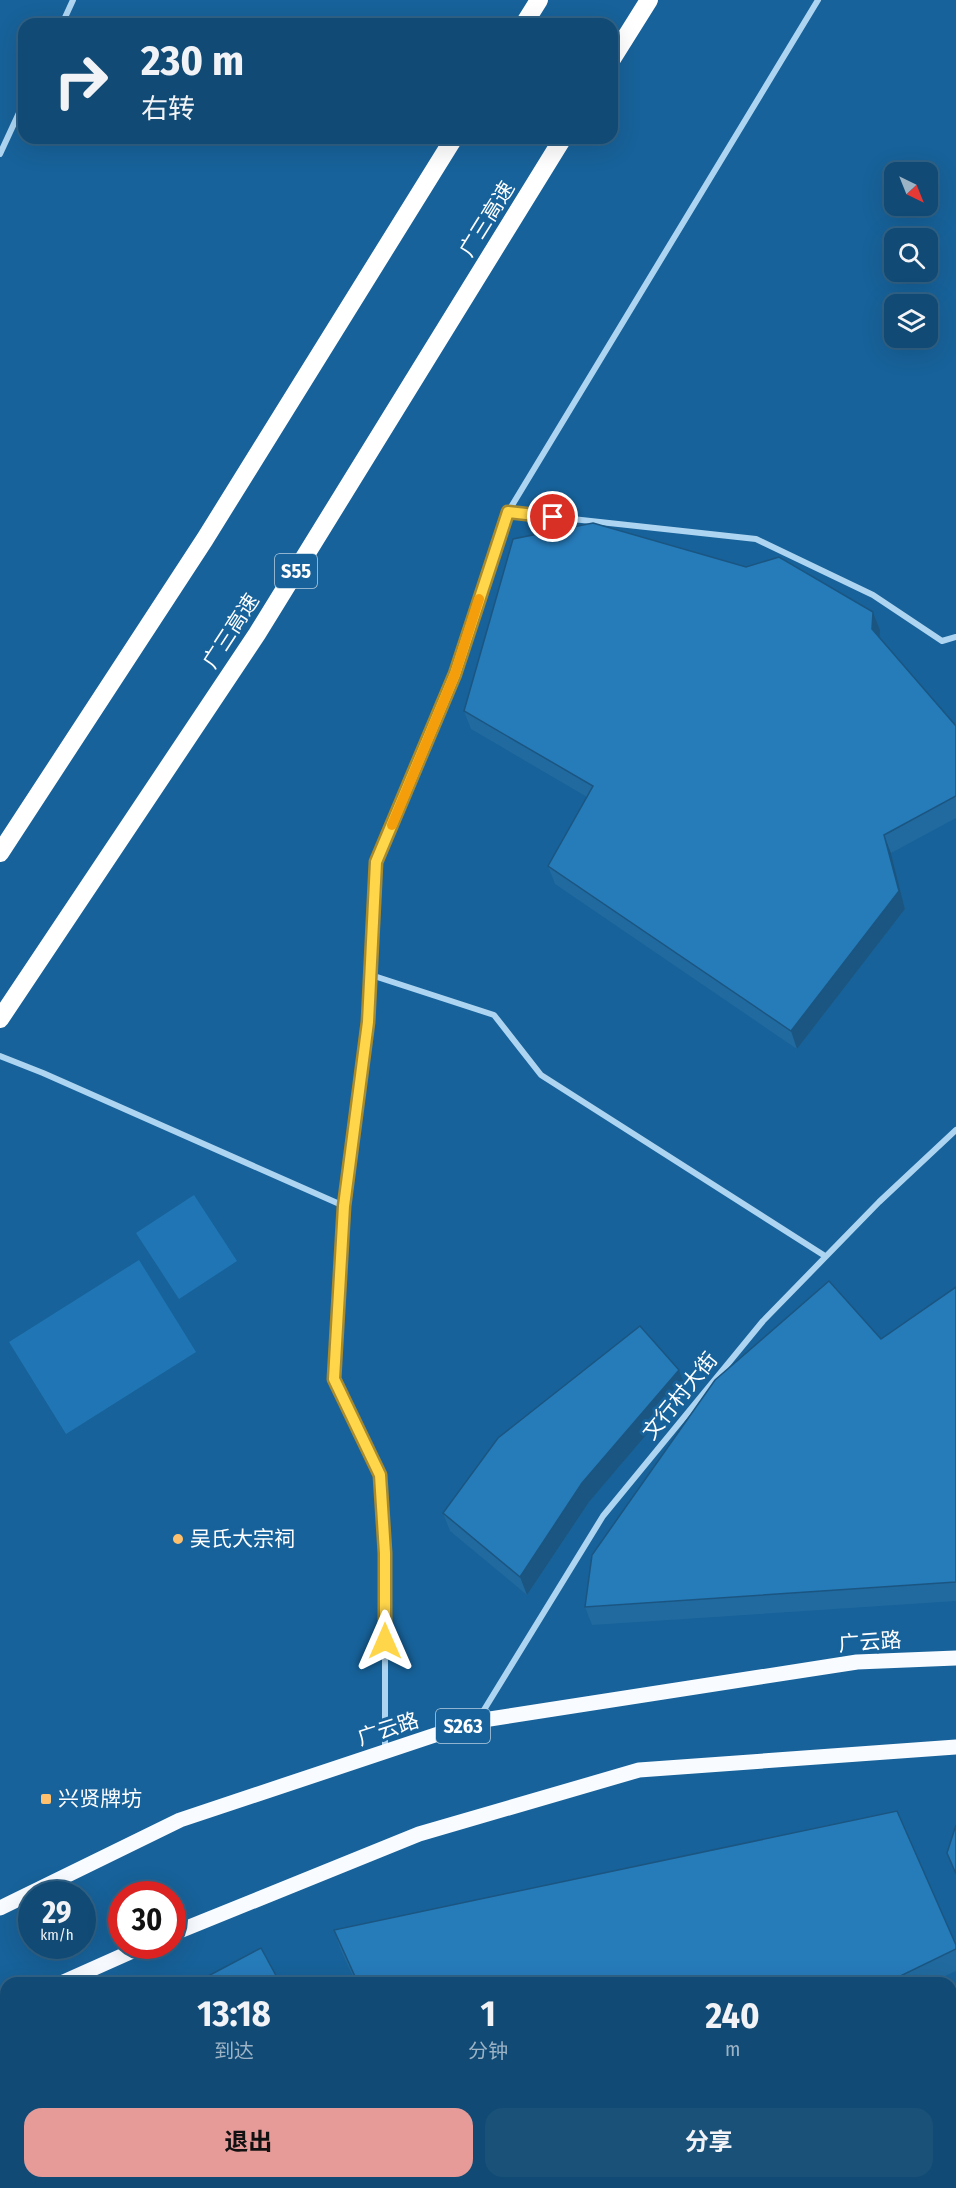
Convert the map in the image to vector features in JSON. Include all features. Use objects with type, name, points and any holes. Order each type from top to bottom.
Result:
[{"type":"highway","points":[[528,18],[539,0]]},
{"type":"highway","points":[[618,49],[649,0]]},
{"type":"highway","points":[[0,853],[205,539],[449,144]]},
{"type":"highway","name":"广三高速","points":[[0,1019],[257,634],[559,144]]},
{"type":"main road","name":"广云路","points":[[0,1908],[180,1820],[477,1721],[857,1662],[956,1659]]},
{"type":"main road","points":[[186,1928],[419,1834],[639,1770],[956,1747]]},
{"type":"main road","points":[[74,1977],[115,1959]]},
{"type":"street","points":[[65,18],[73,0]]},
{"type":"street","points":[[385,1752],[385,1553],[380,1475],[334,1379],[344,1206],[368,1022],[376,862],[455,674],[508,512],[818,0]]},
{"type":"street","points":[[0,154],[18,115]]},
{"type":"street","points":[[508,512],[756,539],[873,595],[942,641],[956,637]]},
{"type":"street","points":[[371,975],[494,1015],[541,1076],[825,1256]]},
{"type":"street","points":[[0,1056],[344,1206]]},
{"type":"street","name":"文行村大街","points":[[477,1721],[603,1516],[763,1321],[879,1202],[956,1130]]},
{"type":"shaded area","points":[[194,1195],[237,1261],[179,1299],[136,1233]]},
{"type":"shaded area","points":[[139,1260],[196,1352],[66,1434],[9,1342]]},
{"type":"building","points":[[593,523],[746,567],[779,557],[873,612],[872,629],[956,726],[956,796],[884,835],[899,891],[791,1031],[548,866],[593,786],[464,711],[513,539]]},
{"type":"building","points":[[829,1281],[881,1339],[956,1287],[956,1582],[585,1607],[592,1555],[715,1380]]},
{"type":"building","points":[[640,1326],[679,1370],[582,1483],[520,1577],[443,1513],[498,1438]]},
{"type":"building","points":[[897,1811],[956,1949],[898,1977],[355,1977],[334,1930]]},
{"type":"building","points":[[956,1825],[956,1874],[947,1853]]},
{"type":"building","points":[[261,1948],[277,1977],[206,1977]]},
{"type":"slow traffic","points":[[392,825],[455,674],[479,599]]},
{"type":"place","name":"吴氏大宗祠","points":[[178,1539]]},
{"type":"place","name":"兴贤牌坊","points":[[46,1799]]},
{"type":"route","points":[[385,1641],[385,1553],[380,1475],[334,1379],[344,1206],[368,1022],[376,862],[455,674],[508,512],[553,517]]}]
